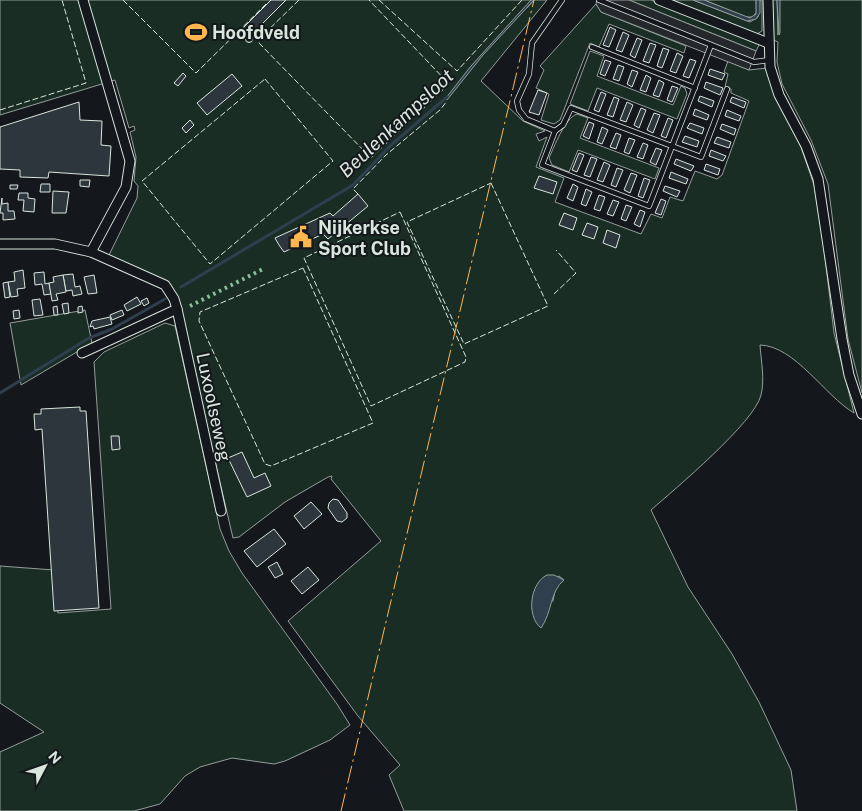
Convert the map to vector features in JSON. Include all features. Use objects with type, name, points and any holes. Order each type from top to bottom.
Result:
[{"type":"street","points":[[83,0],[130,161],[126,187],[90,252]]},
{"type":"street","points":[[660,0],[768,43]]},
{"type":"street","points":[[768,0],[769,60],[779,95],[806,146],[818,179],[842,339],[849,375],[862,414]]},
{"type":"street","name":"Luxoolseweg","points":[[0,244],[55,244],[90,252],[165,285],[174,299],[177,309],[221,511]]},
{"type":"street","points":[[82,353],[177,309]]},
{"type":"lane","points":[[555,132],[526,119],[519,110],[517,101],[529,74],[532,43],[562,0]]},
{"type":"lane","points":[[599,0],[754,62],[769,60]]},
{"type":"lane","points":[[711,45],[672,147],[650,206],[542,165],[555,132],[562,125],[571,108],[672,147],[701,157],[727,89]]},
{"type":"lane","points":[[592,47],[695,88]]},
{"type":"green space","points":[[0,0],[533,0],[527,8],[534,0],[547,0],[481,81],[523,121],[545,131],[536,134],[539,141],[547,137],[536,167],[564,178],[555,202],[641,234],[651,214],[662,218],[670,197],[683,201],[695,171],[717,179],[722,175],[749,101],[731,93],[731,89],[725,87],[728,74],[724,72],[728,61],[749,70],[767,68],[799,141],[814,185],[823,240],[834,333],[854,413],[797,362],[773,348],[760,345],[763,383],[756,407],[713,455],[651,510],[688,587],[732,654],[759,702],[791,770],[797,811],[404,811],[389,775],[400,765],[358,716],[288,621],[381,541],[331,479],[332,476],[285,502],[239,537],[233,538],[182,320],[157,277],[109,255],[137,198],[138,186],[134,181],[136,157],[130,132],[135,130],[134,126],[129,128],[115,80],[0,115]],"holes":[[[559,576],[564,580],[556,586],[553,601],[532,609],[536,588]]]},
{"type":"green space","points":[[629,0],[651,0],[756,42],[759,45],[756,51]]},
{"type":"green space","points":[[670,0],[693,0],[750,22],[758,17],[760,0],[762,0],[762,31],[757,34],[751,32]]},
{"type":"green space","points":[[704,0],[756,0],[757,12],[752,17],[746,17]]},
{"type":"green space","points":[[772,0],[777,0],[778,35],[779,0],[862,0],[862,393],[848,339],[828,184],[811,140],[782,84],[777,62],[778,42],[773,40]]},
{"type":"green space","points":[[596,4],[601,12],[686,46],[684,53],[609,24],[599,47],[590,43],[560,120],[554,124],[541,120],[549,94],[536,88],[544,70],[540,66]]},
{"type":"green space","points":[[590,51],[604,56],[597,76],[673,105],[681,86],[685,88],[687,94],[677,119],[597,88],[588,111],[570,104]]},
{"type":"green space","points":[[577,114],[588,118],[580,138],[659,168],[655,179],[578,150],[569,172],[552,165],[549,158],[557,140],[568,121]]},
{"type":"green space","points":[[85,310],[92,343],[21,385],[10,323]]},
{"type":"green space","points":[[165,323],[175,326],[220,529],[229,551],[242,573],[337,704],[350,725],[330,740],[285,761],[274,764],[232,758],[200,767],[185,776],[160,804],[134,811],[0,811],[0,752],[44,732],[0,703],[0,566],[54,570],[58,613],[111,609],[94,362],[104,352]]},
{"type":"shaded area","points":[[597,0],[629,0],[756,51],[749,70],[601,12],[596,4]]},
{"type":"water","points":[[531,0],[534,0],[483,55],[447,100],[446,98],[471,66]]},
{"type":"water","points":[[693,0],[704,0],[750,18],[756,14],[756,0],[760,0],[760,13],[756,19],[747,21]]},
{"type":"water","points":[[777,0],[780,0],[779,35]]},
{"type":"water","points":[[547,575],[554,575],[564,580],[553,596],[545,622],[541,628],[533,616],[532,600],[537,585]]},
{"type":"building","points":[[271,0],[286,0],[252,34],[250,32],[248,34],[242,29]]},
{"type":"building","points":[[610,27],[616,30],[609,47],[603,45]]},
{"type":"building","points":[[623,32],[629,35],[622,52],[616,50]]},
{"type":"building","points":[[249,35],[253,39],[249,43],[245,39]]},
{"type":"building","points":[[637,38],[642,40],[635,58],[630,55]]},
{"type":"building","points":[[650,43],[656,45],[649,63],[643,61]]},
{"type":"building","points":[[663,48],[669,50],[662,68],[657,66]]},
{"type":"building","points":[[677,53],[683,56],[676,73],[670,71]]},
{"type":"building","points":[[690,59],[696,61],[689,78],[683,76]]},
{"type":"building","points":[[605,60],[611,62],[605,76],[600,74]]},
{"type":"building","points":[[618,65],[624,67],[619,81],[613,79]]},
{"type":"building","points":[[710,69],[725,74],[722,80],[708,75]]},
{"type":"building","points":[[632,70],[638,72],[632,87],[627,84]]},
{"type":"building","points":[[183,73],[186,76],[178,86],[174,83]]},
{"type":"building","points":[[232,74],[242,86],[207,115],[197,103]]},
{"type":"building","points":[[646,75],[651,78],[646,92],[640,90]]},
{"type":"building","points":[[659,80],[664,83],[659,97],[653,95]]},
{"type":"building","points":[[706,82],[723,88],[720,95],[704,88]]},
{"type":"building","points":[[672,86],[678,88],[672,102],[667,100]]},
{"type":"building","points":[[538,90],[547,93],[539,115],[529,112]]},
{"type":"building","points":[[601,92],[606,94],[599,112],[594,110]]},
{"type":"building","points":[[700,96],[714,101],[712,107],[698,101]]},
{"type":"building","points":[[614,97],[619,99],[613,117],[607,115]]},
{"type":"building","points":[[732,97],[746,102],[744,108],[730,102]]},
{"type":"building","points":[[79,102],[80,120],[102,121],[101,145],[111,146],[109,176],[49,172],[48,178],[20,177],[20,170],[0,169],[0,127]]},
{"type":"building","points":[[627,102],[633,105],[626,122],[620,120]]},
{"type":"building","points":[[641,108],[646,110],[639,128],[634,125]]},
{"type":"building","points":[[695,109],[709,115],[707,120],[693,115]]},
{"type":"building","points":[[727,110],[741,116],[739,121],[725,116]]},
{"type":"building","points":[[654,113],[660,115],[653,133],[647,130]]},
{"type":"building","points":[[668,118],[673,120],[666,138],[661,136]]},
{"type":"building","points":[[190,120],[194,125],[186,133],[182,128]]},
{"type":"building","points":[[589,122],[594,124],[589,139],[583,136]]},
{"type":"building","points":[[690,123],[704,128],[702,134],[687,128]]},
{"type":"building","points":[[722,124],[736,129],[734,135],[720,129]]},
{"type":"building","points":[[602,127],[608,130],[602,144],[597,142]]},
{"type":"building","points":[[616,133],[621,135],[616,149],[610,147]]},
{"type":"building","points":[[685,136],[699,141],[697,147],[682,142]]},
{"type":"building","points":[[717,137],[731,142],[729,148],[714,143]]},
{"type":"building","points":[[629,138],[635,140],[629,154],[624,152]]},
{"type":"building","points":[[643,143],[648,145],[643,159],[637,157]]},
{"type":"building","points":[[656,148],[662,150],[656,165],[650,162]]},
{"type":"building","points":[[711,150],[726,156],[723,161],[709,156]]},
{"type":"building","points":[[579,153],[584,155],[577,172],[572,170]]},
{"type":"building","points":[[591,157],[597,159],[590,177],[584,175]]},
{"type":"building","points":[[676,159],[694,166],[691,171],[674,164]]},
{"type":"building","points":[[604,162],[610,165],[603,182],[597,180]]},
{"type":"building","points":[[706,164],[720,169],[718,175],[704,170]]},
{"type":"building","points":[[617,168],[623,170],[616,187],[611,185]]},
{"type":"building","points":[[671,172],[688,179],[686,184],[669,178]]},
{"type":"building","points":[[631,173],[637,175],[630,193],[624,190]]},
{"type":"building","points":[[539,176],[557,182],[553,194],[534,188]]},
{"type":"building","points":[[644,178],[650,180],[643,198],[638,196]]},
{"type":"building","points":[[80,180],[90,180],[89,187],[80,186]]},
{"type":"building","points":[[41,184],[50,184],[50,192],[40,192]]},
{"type":"building","points":[[573,184],[578,187],[573,201],[567,198]]},
{"type":"building","points":[[10,185],[18,185],[17,189],[10,189]]},
{"type":"building","points":[[665,186],[680,191],[677,197],[663,191]]},
{"type":"building","points":[[586,189],[592,192],[586,206],[581,204]]},
{"type":"building","points":[[53,191],[69,192],[66,213],[52,213]]},
{"type":"building","points":[[19,193],[28,193],[28,198],[35,199],[34,212],[23,211],[24,200],[18,200]]},
{"type":"building","points":[[358,194],[368,206],[328,239],[323,234],[284,252],[279,245],[275,238],[330,213],[333,216]]},
{"type":"building","points":[[599,195],[605,197],[600,211],[594,209]]},
{"type":"building","points":[[2,198],[2,204],[8,203],[8,211],[14,211],[15,219],[3,220],[3,213],[0,213]]},
{"type":"building","points":[[661,199],[666,201],[661,215],[655,213]]},
{"type":"building","points":[[613,200],[619,202],[613,216],[607,214]]},
{"type":"building","points":[[626,205],[632,207],[626,221],[621,219]]},
{"type":"building","points":[[640,210],[645,212],[640,227],[634,224]]},
{"type":"building","points":[[564,213],[577,218],[573,230],[559,225]]},
{"type":"building","points":[[587,223],[598,227],[594,239],[582,235]]},
{"type":"building","points":[[607,230],[620,235],[616,248],[603,243]]},
{"type":"building","points":[[23,270],[25,288],[17,289],[18,296],[11,297],[8,282],[15,281],[14,272]]},
{"type":"building","points":[[44,272],[45,284],[49,283],[51,294],[44,295],[42,284],[35,285],[34,273]]},
{"type":"building","points":[[73,274],[75,287],[80,286],[82,294],[73,296],[72,290],[66,291],[63,275]]},
{"type":"building","points":[[63,275],[66,292],[56,294],[58,300],[52,301],[49,283],[54,282],[53,277]]},
{"type":"building","points":[[94,275],[97,293],[88,294],[84,277]]},
{"type":"building","points":[[8,282],[10,297],[5,298],[3,283]]},
{"type":"building","points":[[137,297],[141,304],[127,311],[124,305]]},
{"type":"building","points":[[147,298],[149,303],[144,306],[141,301]]},
{"type":"building","points":[[40,299],[43,315],[34,316],[32,300]]},
{"type":"building","points":[[68,303],[69,313],[64,314],[62,304]]},
{"type":"building","points":[[57,306],[58,315],[54,315],[53,307]]},
{"type":"building","points":[[82,306],[83,312],[78,313],[78,307]]},
{"type":"building","points":[[19,310],[20,318],[14,319],[13,311]]},
{"type":"building","points":[[122,310],[124,315],[112,320],[110,315]]},
{"type":"building","points":[[110,317],[112,324],[94,329],[93,326],[90,327],[92,321]]},
{"type":"building","points":[[80,407],[80,411],[86,411],[99,608],[54,611],[42,429],[35,430],[34,414],[41,414],[41,409]]},
{"type":"building","points":[[111,436],[119,436],[120,449],[112,450]]},
{"type":"building","points":[[242,452],[254,478],[265,473],[271,486],[247,497],[228,458]]},
{"type":"building","points":[[333,499],[338,500],[347,513],[347,518],[342,522],[337,521],[328,508],[329,503]]},
{"type":"building","points":[[311,502],[322,514],[304,529],[294,516]]},
{"type":"building","points":[[274,529],[286,544],[257,567],[244,551]]},
{"type":"building","points":[[277,562],[283,574],[275,578],[268,567]]},
{"type":"building","points":[[308,567],[319,580],[302,594],[291,581]]},
{"type":"waterway","name":"Beulenkampsloot","points":[[181,287],[353,185],[390,146],[447,97]]},
{"type":"waterway","name":"Beulenkampsloot","points":[[0,393],[89,338],[112,329],[165,299]]},
{"type":"hedge","points":[[190,306],[265,268]]},
{"type":"fence","points":[[0,110],[86,83],[62,0]]},
{"type":"fence","points":[[123,0],[196,73],[267,3]]},
{"type":"fence","points":[[299,0],[259,39],[259,43],[371,158],[449,84],[369,0]]},
{"type":"fence","points":[[379,0],[457,71],[522,0]]},
{"type":"fence","points":[[265,79],[333,161],[210,264],[142,181],[265,79]]},
{"type":"fence","points":[[358,194],[353,189],[386,155],[440,110],[447,101]]},
{"type":"fence","points":[[491,183],[548,306],[464,344],[407,222],[491,183]]},
{"type":"fence","points":[[400,212],[466,357],[465,362],[371,406],[304,258],[400,212]]},
{"type":"fence","points":[[554,294],[576,273],[556,250]]},
{"type":"fence","points":[[303,268],[373,423],[271,466],[265,464],[199,321],[200,312],[303,268]]},
{"type":"power","points":[[341,811],[534,0]]},
{"type":"place","name":"Hoofdveld","points":[[196,32]]},
{"type":"place","name":"Nijkerkse Sport Club","points":[[301,237]]}]
